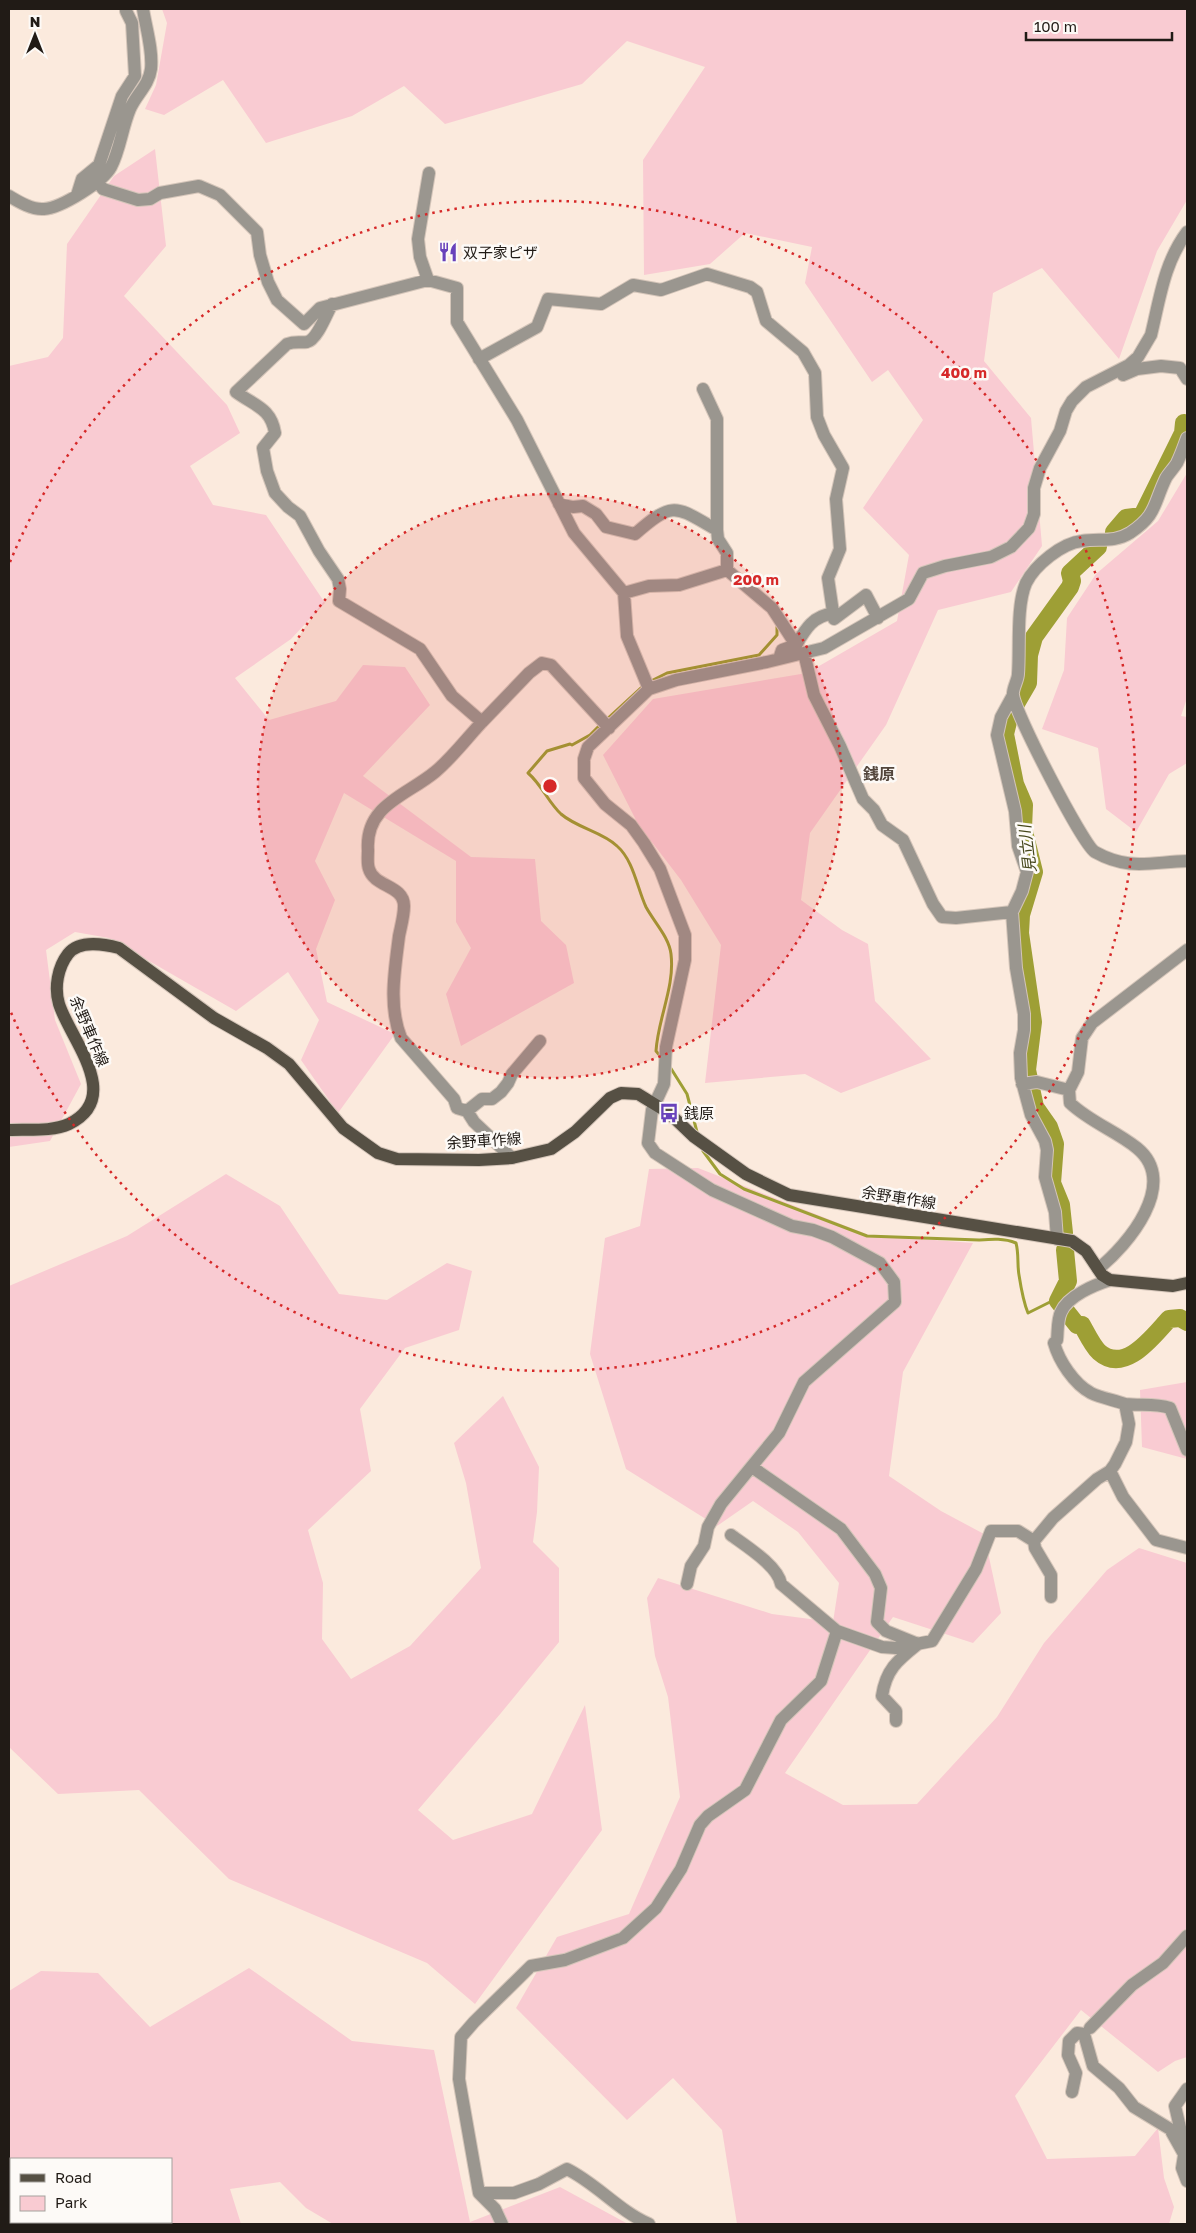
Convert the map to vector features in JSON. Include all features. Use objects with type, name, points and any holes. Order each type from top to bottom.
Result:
[{"type":"main road","name":"余野車作線","points":[[9,1130],[49,1128],[69,1124],[86,1110],[93,1096],[94,1081],[58,1003],[57,984],[61,963],[71,950],[86,945],[103,944],[119,948],[214,1018],[268,1048],[289,1064],[343,1128],[378,1153],[398,1159],[479,1160],[512,1158],[550,1149],[575,1132],[610,1098],[622,1093],[638,1094],[654,1102],[669,1113],[692,1136],[746,1174],[789,1195],[1072,1241],[1086,1251],[1098,1269],[1110,1280]]},
{"type":"main road","points":[[1110,1280],[1173,1286],[1187,1283]]},
{"type":"street","points":[[9,196],[28,206],[44,209],[54,207],[98,182],[111,167],[130,108],[146,84],[151,70],[151,54],[142,9]]},
{"type":"street","points":[[77,195],[82,179],[99,165],[122,96],[135,76],[132,23],[126,11]]},
{"type":"street","points":[[428,280],[420,257],[418,239],[429,173]]},
{"type":"street","points":[[98,182],[103,189],[138,200],[150,199],[160,193],[199,186],[220,196],[257,232],[260,255],[268,282],[277,300],[304,324],[320,308],[428,280],[457,288],[457,322],[517,420],[574,533],[624,593],[627,636],[649,689]]},
{"type":"street","points":[[687,1584],[691,1566],[704,1546],[708,1527],[721,1504],[779,1433],[804,1382],[895,1302],[894,1282],[880,1263],[854,1248],[813,1230],[792,1226],[712,1190],[655,1153],[648,1143],[647,1132],[654,1102],[664,1084],[666,1047],[685,960],[685,936],[660,869],[631,825],[605,804],[584,778],[584,758],[588,748],[649,689],[676,680],[779,659],[782,650],[824,648],[909,599],[923,573],[945,566],[991,557],[1011,547],[1029,528],[1034,514],[1034,488],[1040,468],[1060,431],[1072,401],[1086,387],[1129,365],[1147,345],[1167,267],[1177,246],[1187,232]]},
{"type":"street","points":[[479,359],[537,327],[548,299],[601,304],[632,285],[661,290],[706,274],[750,287],[757,292],[766,321],[803,352],[815,373],[817,418],[824,436],[842,468],[836,499],[840,549],[828,578],[837,641]]},
{"type":"street","points":[[332,304],[313,338],[307,342],[297,340],[287,344],[236,392],[267,412],[273,422],[274,433],[263,448],[267,471],[275,493],[288,507],[300,516],[319,551],[338,580],[340,589],[339,601],[420,649],[452,696],[482,722]]},
{"type":"street","points":[[1113,373],[1125,376],[1138,369],[1161,366],[1180,368],[1187,379]]},
{"type":"street","points":[[702,389],[717,419],[717,530],[718,539],[727,552],[727,570],[772,608],[800,649],[814,695],[840,746],[863,799],[874,810],[882,826],[904,840],[933,904],[942,917],[956,918],[1012,912]]},
{"type":"street","points":[[1187,438],[1177,464],[1168,476],[1150,517],[1122,537],[1112,540],[1080,541],[1066,546],[1049,557],[1027,581],[1018,632],[1016,702],[1036,751],[1072,818],[1093,851],[1114,861],[1133,866],[1187,861]]},
{"type":"street","points":[[559,504],[573,507],[583,506],[596,514],[606,527],[635,534],[655,518],[672,509],[682,510],[717,530]]},
{"type":"street","points":[[624,593],[649,586],[678,585],[727,570]]},
{"type":"street","points":[[800,649],[808,624],[816,618],[834,616],[866,595],[878,618]]},
{"type":"street","points":[[512,1158],[474,1122],[467,1111],[457,1108],[454,1099],[401,1038],[396,1026],[395,969],[404,904],[399,893],[374,877],[369,870],[367,836],[371,823],[383,807],[435,772],[529,673],[542,663],[551,665],[609,728]]},
{"type":"street","points":[[1016,702],[999,724],[998,744],[1015,811],[1018,846],[1027,872],[1022,891],[1012,912],[1016,968],[1024,1014],[1024,1030],[1020,1053],[1027,1083],[1031,1115],[1046,1141],[1045,1177],[1055,1212],[1057,1239]]},
{"type":"street","points":[[1098,1269],[1122,1246],[1147,1211],[1153,1174],[1146,1158],[1136,1147],[1103,1128],[1070,1103],[1069,1090],[1078,1072],[1082,1038],[1086,1029],[1115,1004],[1187,950]]},
{"type":"street","points":[[467,1111],[482,1099],[492,1099],[501,1092],[512,1074],[540,1041]]},
{"type":"street","points":[[1027,1083],[1069,1090]]},
{"type":"street","points":[[1110,1280],[1097,1284],[1064,1308],[1054,1343],[1065,1366],[1082,1387],[1092,1394],[1124,1404],[1144,1407],[1158,1404],[1170,1408],[1187,1450]]},
{"type":"street","points":[[1052,1597],[1051,1575],[1035,1548],[1034,1541],[1053,1518],[1097,1479],[1110,1471],[1126,1442],[1129,1424],[1124,1404]]},
{"type":"street","points":[[752,1467],[841,1529],[875,1574],[881,1588],[877,1622],[886,1631],[918,1644]]},
{"type":"street","points":[[1110,1471],[1123,1497],[1156,1540],[1187,1548]]},
{"type":"street","points":[[731,1534],[758,1554],[780,1577],[781,1584],[837,1631],[882,1647],[896,1648],[932,1641],[976,1569],[992,1531],[1018,1531],[1034,1541]]},
{"type":"street","points":[[502,2224],[495,2209],[479,2193],[459,2079],[461,2037],[531,1966],[565,1960],[624,1938],[656,1908],[681,1869],[700,1826],[708,1816],[745,1790],[781,1720],[821,1682],[837,1631]]},
{"type":"street","points":[[896,1721],[896,1712],[882,1696],[884,1683],[890,1670],[918,1644]]},
{"type":"street","points":[[1090,2028],[1132,1984],[1163,1964],[1187,1936]]},
{"type":"street","points":[[1072,2092],[1076,2073],[1068,2055],[1069,2041],[1077,2033],[1084,2034],[1093,2066],[1119,2088],[1134,2106],[1170,2129],[1184,2154]]},
{"type":"street","points":[[1187,2089],[1175,2106],[1185,2149],[1182,2168],[1187,2181]]},
{"type":"street","points":[[479,2193],[514,2193],[540,2184],[568,2169],[580,2175],[619,2206],[649,2224]]},
{"type":"green space","points":[[162,9],[1187,9],[1187,200],[1157,251],[1119,359],[1042,268],[993,293],[984,361],[1031,418],[1042,546],[1011,592],[938,610],[886,725],[810,833],[801,900],[842,930],[868,944],[875,1001],[931,1059],[841,1093],[805,1074],[705,1083],[721,945],[681,880],[638,824],[603,755],[653,699],[807,673],[897,621],[909,555],[863,508],[923,420],[888,370],[872,382],[805,283],[812,247],[745,233],[710,264],[644,275],[643,160],[705,67],[627,41],[582,84],[445,124],[404,86],[352,116],[266,143],[223,80],[164,115],[145,109],[156,85],[167,23]]},
{"type":"green space","points":[[155,149],[166,246],[124,296],[227,405],[240,433],[190,466],[213,505],[266,515],[325,603],[291,639],[235,678],[269,720],[336,701],[363,665],[405,667],[430,705],[363,776],[471,857],[535,859],[541,921],[566,945],[574,983],[461,1046],[446,994],[471,948],[456,922],[456,861],[344,793],[315,861],[335,900],[316,949],[327,1002],[395,1034],[338,1113],[301,1060],[319,1020],[288,972],[236,1011],[109,938],[75,932],[46,950],[55,1020],[81,1084],[50,1141],[9,1147],[9,366],[48,357],[63,338],[67,244],[114,176]]},
{"type":"green space","points":[[1187,473],[1187,698],[1181,716],[1187,717],[1187,763],[1169,774],[1136,832],[1106,809],[1098,748],[1042,729],[1064,670],[1067,618],[1096,574],[1158,521]]},
{"type":"green space","points":[[698,1168],[869,1235],[973,1243],[903,1372],[889,1476],[941,1511],[984,1534],[1001,1613],[973,1643],[893,1617],[785,1773],[843,1805],[917,1804],[997,1717],[1044,1643],[1107,1570],[1139,1548],[1187,1563],[1187,2057],[1175,2061],[1158,2072],[1081,2010],[1015,2096],[1047,2159],[1135,2156],[1158,2128],[1164,2178],[1174,2207],[1169,2224],[737,2224],[722,2130],[673,2078],[627,2120],[516,2008],[557,1937],[629,1914],[680,1797],[668,1697],[655,1656],[647,1598],[658,1578],[772,1614],[833,1622],[839,1583],[798,1532],[753,1501],[717,1526],[626,1469],[590,1354],[605,1238],[640,1226],[649,1169]]},
{"type":"green space","points":[[226,1174],[280,1206],[339,1294],[387,1300],[447,1263],[472,1271],[459,1330],[405,1348],[360,1409],[371,1471],[308,1530],[323,1583],[322,1639],[351,1679],[410,1646],[481,1568],[466,1483],[454,1443],[503,1396],[539,1467],[537,1512],[533,1542],[559,1568],[559,1642],[418,1810],[453,1840],[532,1814],[585,1705],[602,1830],[475,2004],[427,1963],[229,1879],[139,1790],[58,1794],[9,1747],[9,1286],[127,1236]]},
{"type":"green space","points":[[1187,1382],[1187,1459],[1142,1447],[1140,1390]]},
{"type":"green space","points":[[249,1968],[352,2041],[434,2050],[470,2222],[560,2187],[628,2224],[333,2224],[306,2208],[280,2182],[230,2189],[241,2224],[9,2224],[9,1991],[41,1971],[98,1973],[150,2027]]},
{"type":"waterway","name":"見立川","points":[[1114,532],[1126,518],[1142,516],[1183,433],[1184,423]]},
{"type":"waterway","name":"見立川","points":[[1064,1233],[1061,1205],[1052,1183],[1055,1144],[1049,1127],[1035,1107],[1027,1070],[1033,1022],[1020,933],[1021,915],[1034,872],[1023,828],[1024,805],[1015,784],[1005,734],[1010,714],[1028,683],[1029,655],[1034,637],[1070,587],[1072,581],[1070,573],[1098,547]]},
{"type":"waterway","points":[[649,682],[667,673],[759,655],[777,635],[777,627]]},
{"type":"waterway","points":[[606,720],[643,686]]},
{"type":"waterway","points":[[601,724],[590,735],[572,745],[547,751],[528,773],[552,804],[567,819],[605,837],[623,852],[631,867],[646,907],[670,948],[671,978],[656,1051],[661,1057]]},
{"type":"waterway","points":[[670,1067],[687,1094],[697,1132]]},
{"type":"waterway","points":[[703,1151],[720,1174],[744,1189],[867,1236],[998,1239],[1016,1243],[1018,1271],[1023,1299],[1028,1313],[1050,1302],[1058,1301]]},
{"type":"waterway","name":"見立川","points":[[1065,1250],[1068,1281],[1058,1301],[1077,1325],[1082,1325],[1096,1349],[1109,1358],[1119,1359],[1138,1350],[1169,1319],[1180,1318],[1187,1322]]},
{"type":"place","name":"双子家ピザ","points":[[448,252]]},
{"type":"place","name":"銭原","points":[[669,1113]]},
{"type":"district","name":"銭原","points":[[879,774]]}]
